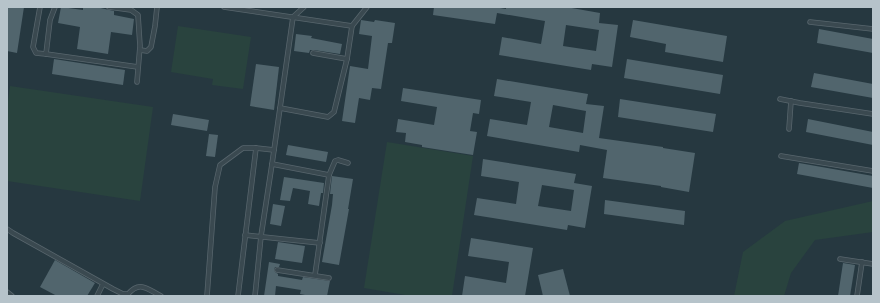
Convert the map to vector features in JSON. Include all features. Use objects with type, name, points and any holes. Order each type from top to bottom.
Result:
[{"type":"lane","points":[[40,7],[33,46],[36,53],[138,67]]},
{"type":"lane","points":[[46,54],[50,20],[56,7]]},
{"type":"lane","points":[[109,7],[130,10],[138,15],[140,50],[137,82]]},
{"type":"lane","points":[[140,50],[147,51],[151,47],[157,7]]},
{"type":"lane","points":[[224,7],[352,26]]},
{"type":"lane","points":[[255,296],[261,236],[293,17],[304,7]]},
{"type":"lane","points":[[280,108],[328,116],[334,112],[347,59],[352,26],[367,7]]},
{"type":"lane","points":[[810,22],[873,29]]},
{"type":"lane","points":[[313,53],[347,59]]},
{"type":"lane","points":[[780,99],[791,102],[873,114]]},
{"type":"lane","points":[[789,129],[791,102]]},
{"type":"lane","points":[[207,296],[215,186],[220,165],[243,148],[274,150]]},
{"type":"lane","points":[[238,296],[256,148]]},
{"type":"lane","points":[[781,156],[873,171]]},
{"type":"lane","points":[[315,275],[329,175],[335,161],[338,160],[348,163]]},
{"type":"lane","points":[[272,164],[329,175]]},
{"type":"lane","points":[[7,229],[103,284],[124,294],[130,295],[134,288],[142,286],[161,296]]},
{"type":"lane","points":[[245,235],[320,243]]},
{"type":"lane","points":[[840,259],[873,264]]},
{"type":"lane","points":[[856,296],[862,262]]},
{"type":"lane","points":[[277,270],[329,278]]},
{"type":"lane","points":[[97,296],[103,284]]},
{"type":"lane","points":[[7,292],[12,296]]},
{"type":"green space","points":[[178,26],[251,37],[243,89],[212,85],[213,79],[171,72]]},
{"type":"green space","points":[[10,86],[153,107],[140,201],[7,181],[7,108]]},
{"type":"green space","points":[[387,142],[473,156],[452,296],[411,296],[364,288]]},
{"type":"green space","points":[[873,201],[873,232],[815,240],[791,273],[784,296],[734,296],[743,252],[785,221]]},
{"type":"building","points":[[7,7],[24,7],[17,53],[7,51]]},
{"type":"building","points":[[61,7],[83,10],[83,7],[96,7],[114,11],[114,15],[134,19],[132,35],[111,32],[108,54],[77,49],[80,27],[58,23]]},
{"type":"building","points":[[434,7],[494,7],[506,9],[506,7],[566,7],[600,13],[599,23],[618,25],[612,67],[592,64],[591,70],[499,55],[502,37],[541,44],[545,21],[497,13],[495,24],[433,15]],"holes":[[[566,25],[599,30],[596,51],[563,46]]]},
{"type":"building","points":[[361,20],[374,22],[375,20],[395,23],[392,43],[388,43],[381,89],[372,88],[370,100],[359,98],[355,123],[342,121],[350,66],[368,69],[372,36],[359,34]]},
{"type":"building","points":[[633,20],[727,36],[723,62],[665,52],[666,44],[630,37]]},
{"type":"building","points":[[819,29],[873,39],[873,53],[817,43]]},
{"type":"building","points":[[296,34],[312,36],[311,38],[342,44],[340,54],[314,50],[310,50],[309,53],[294,51]]},
{"type":"building","points":[[54,59],[125,70],[123,85],[52,74]]},
{"type":"building","points":[[627,59],[723,75],[720,94],[624,78]]},
{"type":"building","points":[[256,64],[279,67],[274,110],[250,106]]},
{"type":"building","points":[[814,73],[873,84],[873,98],[811,87]]},
{"type":"building","points":[[497,79],[588,94],[586,104],[604,106],[599,138],[695,153],[689,192],[661,186],[603,178],[607,150],[580,145],[579,152],[487,136],[490,119],[527,125],[531,102],[494,96]],"holes":[[[553,105],[586,111],[583,133],[549,127]]]},
{"type":"building","points":[[403,88],[481,100],[479,114],[473,113],[470,131],[477,132],[473,155],[422,147],[422,145],[405,142],[406,133],[396,132],[398,119],[434,125],[437,107],[401,101]]},
{"type":"building","points":[[620,99],[716,114],[713,132],[618,117]]},
{"type":"building","points":[[173,114],[209,120],[207,131],[171,125]]},
{"type":"building","points":[[808,119],[873,132],[873,145],[806,132]]},
{"type":"building","points":[[209,134],[218,135],[215,157],[206,156]]},
{"type":"building","points":[[288,145],[328,152],[326,162],[286,155]]},
{"type":"building","points":[[483,159],[576,174],[574,183],[592,186],[585,228],[568,225],[567,230],[474,215],[477,198],[516,204],[519,182],[481,176]],"holes":[[[542,185],[574,190],[571,211],[538,206]]]},
{"type":"building","points":[[799,163],[873,176],[873,188],[797,174]]},
{"type":"building","points":[[332,176],[353,179],[339,265],[322,262],[332,205],[333,194],[330,194]]},
{"type":"building","points":[[284,177],[324,183],[319,206],[308,204],[310,191],[293,188],[290,201],[280,200]]},
{"type":"building","points":[[605,200],[685,211],[684,225],[604,214]]},
{"type":"building","points":[[273,204],[285,206],[281,226],[270,224]]},
{"type":"building","points":[[471,238],[533,248],[525,296],[462,296],[465,276],[506,283],[509,262],[468,256]]},
{"type":"building","points":[[278,242],[305,246],[302,263],[275,259]]},
{"type":"building","points":[[55,260],[95,283],[87,296],[57,296],[40,287]]},
{"type":"building","points":[[269,262],[280,264],[279,267],[275,267],[274,270],[278,276],[302,280],[303,277],[330,281],[327,296],[310,296],[300,294],[301,290],[276,286],[275,296],[264,296]]},
{"type":"building","points":[[843,263],[855,265],[850,296],[838,296]]},
{"type":"building","points":[[563,269],[570,296],[543,296],[538,275]]}]
